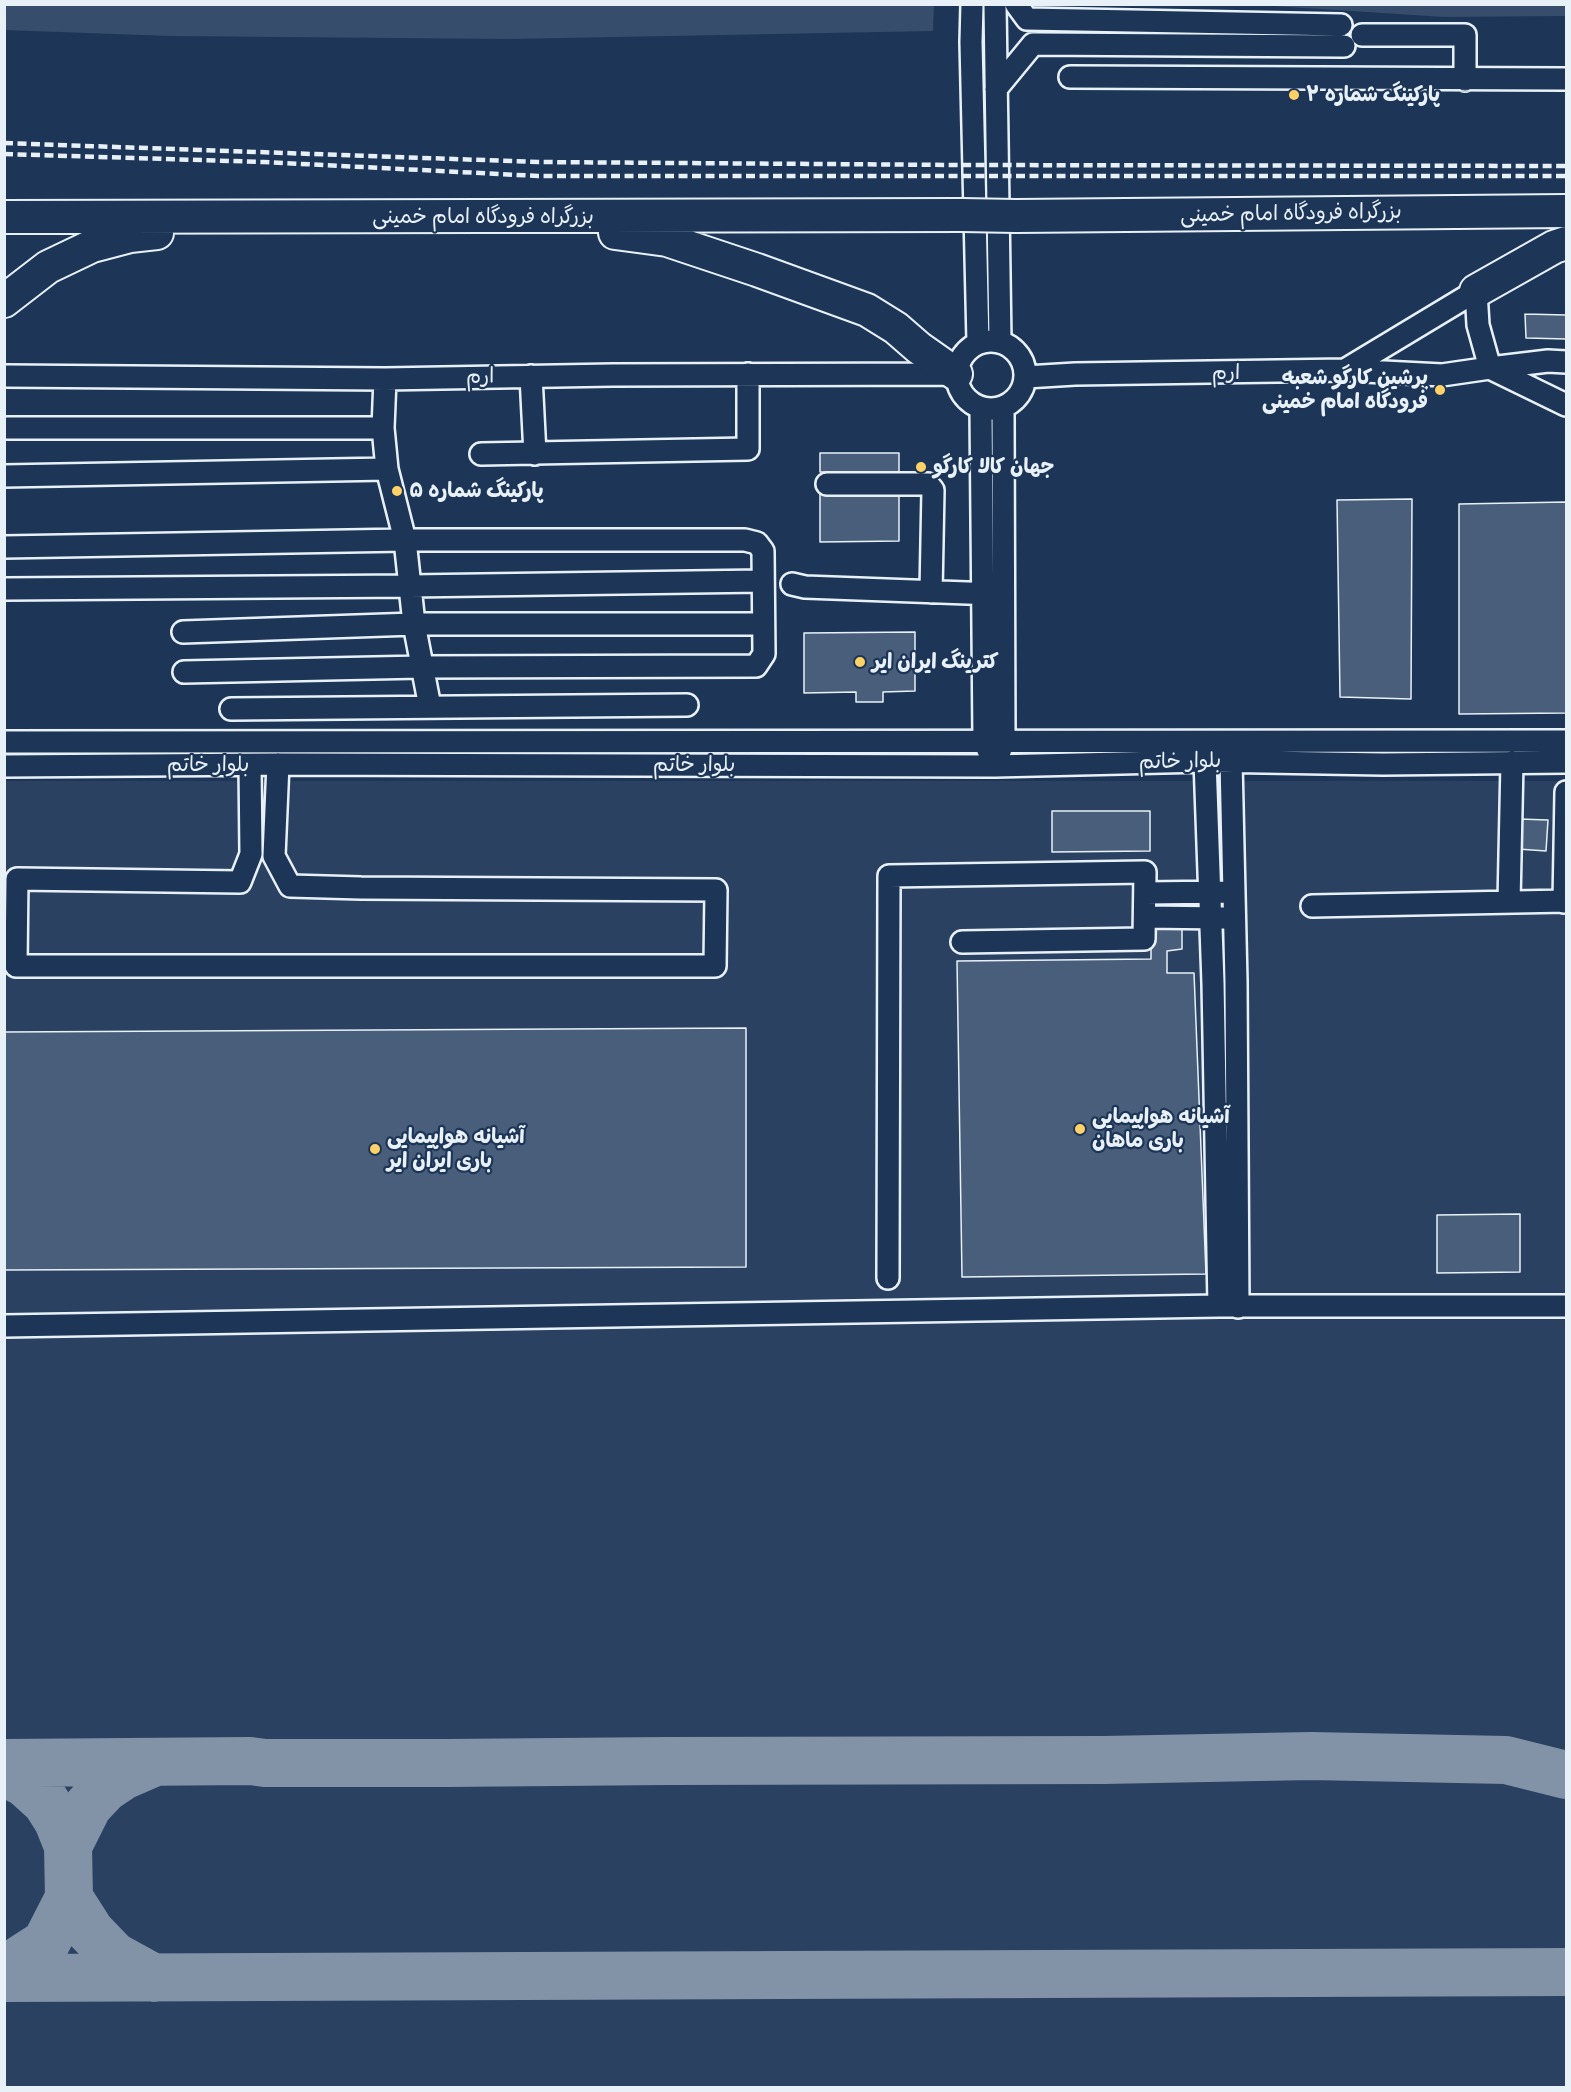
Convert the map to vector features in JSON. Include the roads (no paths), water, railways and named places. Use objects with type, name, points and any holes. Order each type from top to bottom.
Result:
[{"type":"highway","name":"بزرگراه فرودگاه امام خمینی","points":[[4,218],[1016,216],[1566,211]]},
{"type":"highway","points":[[486,217],[667,240],[757,270],[867,310],[896,328],[919,348],[956,374]]},
{"type":"highway","points":[[4,301],[48,267],[92,246],[130,236],[307,218]]},
{"type":"highway","points":[[1476,291],[1554,247],[1566,243]]},
{"type":"street","points":[[972,4],[971,54],[978,343]]},
{"type":"street","points":[[995,4],[1000,342]]},
{"type":"street","points":[[1016,4],[1027,19],[1341,25]]},
{"type":"street","points":[[996,89],[1033,44],[1353,40],[1465,35],[1465,80]]},
{"type":"street","points":[[1070,77],[1566,79]]},
{"type":"street","points":[[1476,291],[1478,325],[1490,368],[1566,405]]},
{"type":"street","name":"ارم","points":[[1026,376],[1345,370],[1476,291]]},
{"type":"street","points":[[988,340],[1000,342],[1010,346],[1019,354],[1026,376],[1024,387],[1019,395],[1003,408],[992,410],[981,408],[971,404],[963,396],[956,374],[962,356],[978,343],[988,340]]},
{"type":"street","points":[[1345,370],[1442,375],[1548,361],[1566,362]]},
{"type":"street","points":[[481,454],[748,449],[748,374]]},
{"type":"street","name":"ارم","points":[[4,376],[385,379],[748,374],[956,374]]},
{"type":"street","points":[[531,376],[535,453]]},
{"type":"street","points":[[385,379],[383,428],[387,469],[405,540],[414,624],[430,707]]},
{"type":"street","points":[[981,408],[981,594],[995,766]]},
{"type":"street","points":[[994,740],[1003,594],[1003,408]]},
{"type":"street","points":[[7,428],[383,428]]},
{"type":"street","points":[[4,476],[387,469]]},
{"type":"street","points":[[827,484],[928,484],[933,490],[931,592]]},
{"type":"street","points":[[4,547],[405,540],[745,540],[757,543],[763,551],[764,654],[756,666],[421,667],[184,672]]},
{"type":"street","points":[[5,589],[762,581]]},
{"type":"street","points":[[792,584],[805,587],[1003,594]]},
{"type":"street","points":[[183,632],[414,624],[764,624]]},
{"type":"street","points":[[231,709],[687,705]]},
{"type":"street","name":"بلوار خاتم","points":[[4,742],[994,740],[1383,743],[1541,752]]},
{"type":"street","points":[[1541,752],[1566,741]]},
{"type":"street","points":[[1216,742],[1231,761],[1236,982],[1228,1306],[1205,761],[1216,742]]},
{"type":"street","points":[[1383,743],[1383,764]]},
{"type":"street","points":[[1541,752],[1566,762]]},
{"type":"street","name":"بلوار خاتم","points":[[4,766],[278,764],[995,766],[1205,761],[1383,764],[1512,762],[1541,752]]},
{"type":"street","points":[[1509,902],[1512,762]]},
{"type":"street","points":[[250,765],[251,854],[240,882],[17,879],[16,966],[716,966],[716,890],[290,886],[274,856],[278,764]]},
{"type":"street","points":[[1312,906],[1565,902],[1566,792]]},
{"type":"street","points":[[888,1278],[889,876],[1145,872],[1144,939],[962,942]]},
{"type":"street","points":[[1145,893],[1233,892]]},
{"type":"street","points":[[1146,917],[1233,917]]},
{"type":"street","points":[[4,1326],[1228,1306],[1566,1306]]},
{"type":"railway","points":[[4,143],[538,162],[1566,166]]},
{"type":"railway","points":[[4,154],[264,162],[538,176],[1566,176]]},
{"type":"place","name":"پارکینگ شماره ۲","points":[[1294,95]]},
{"type":"place","name":"پرشین کارگو شعبه فرودگاه امام خمینی","points":[[1440,390]]},
{"type":"place","name":"جهان کالا کارگو","points":[[921,467]]},
{"type":"place","name":"پارکینگ شماره ۵","points":[[397,491]]},
{"type":"place","name":"کترینگ ایران ایر","points":[[860,662]]},
{"type":"place","name":"آشیانه هواپیمایی باری ماهان","points":[[1080,1129]]},
{"type":"place","name":"آشیانه هواپیمایی باری ایران ایر","points":[[375,1149]]}]
